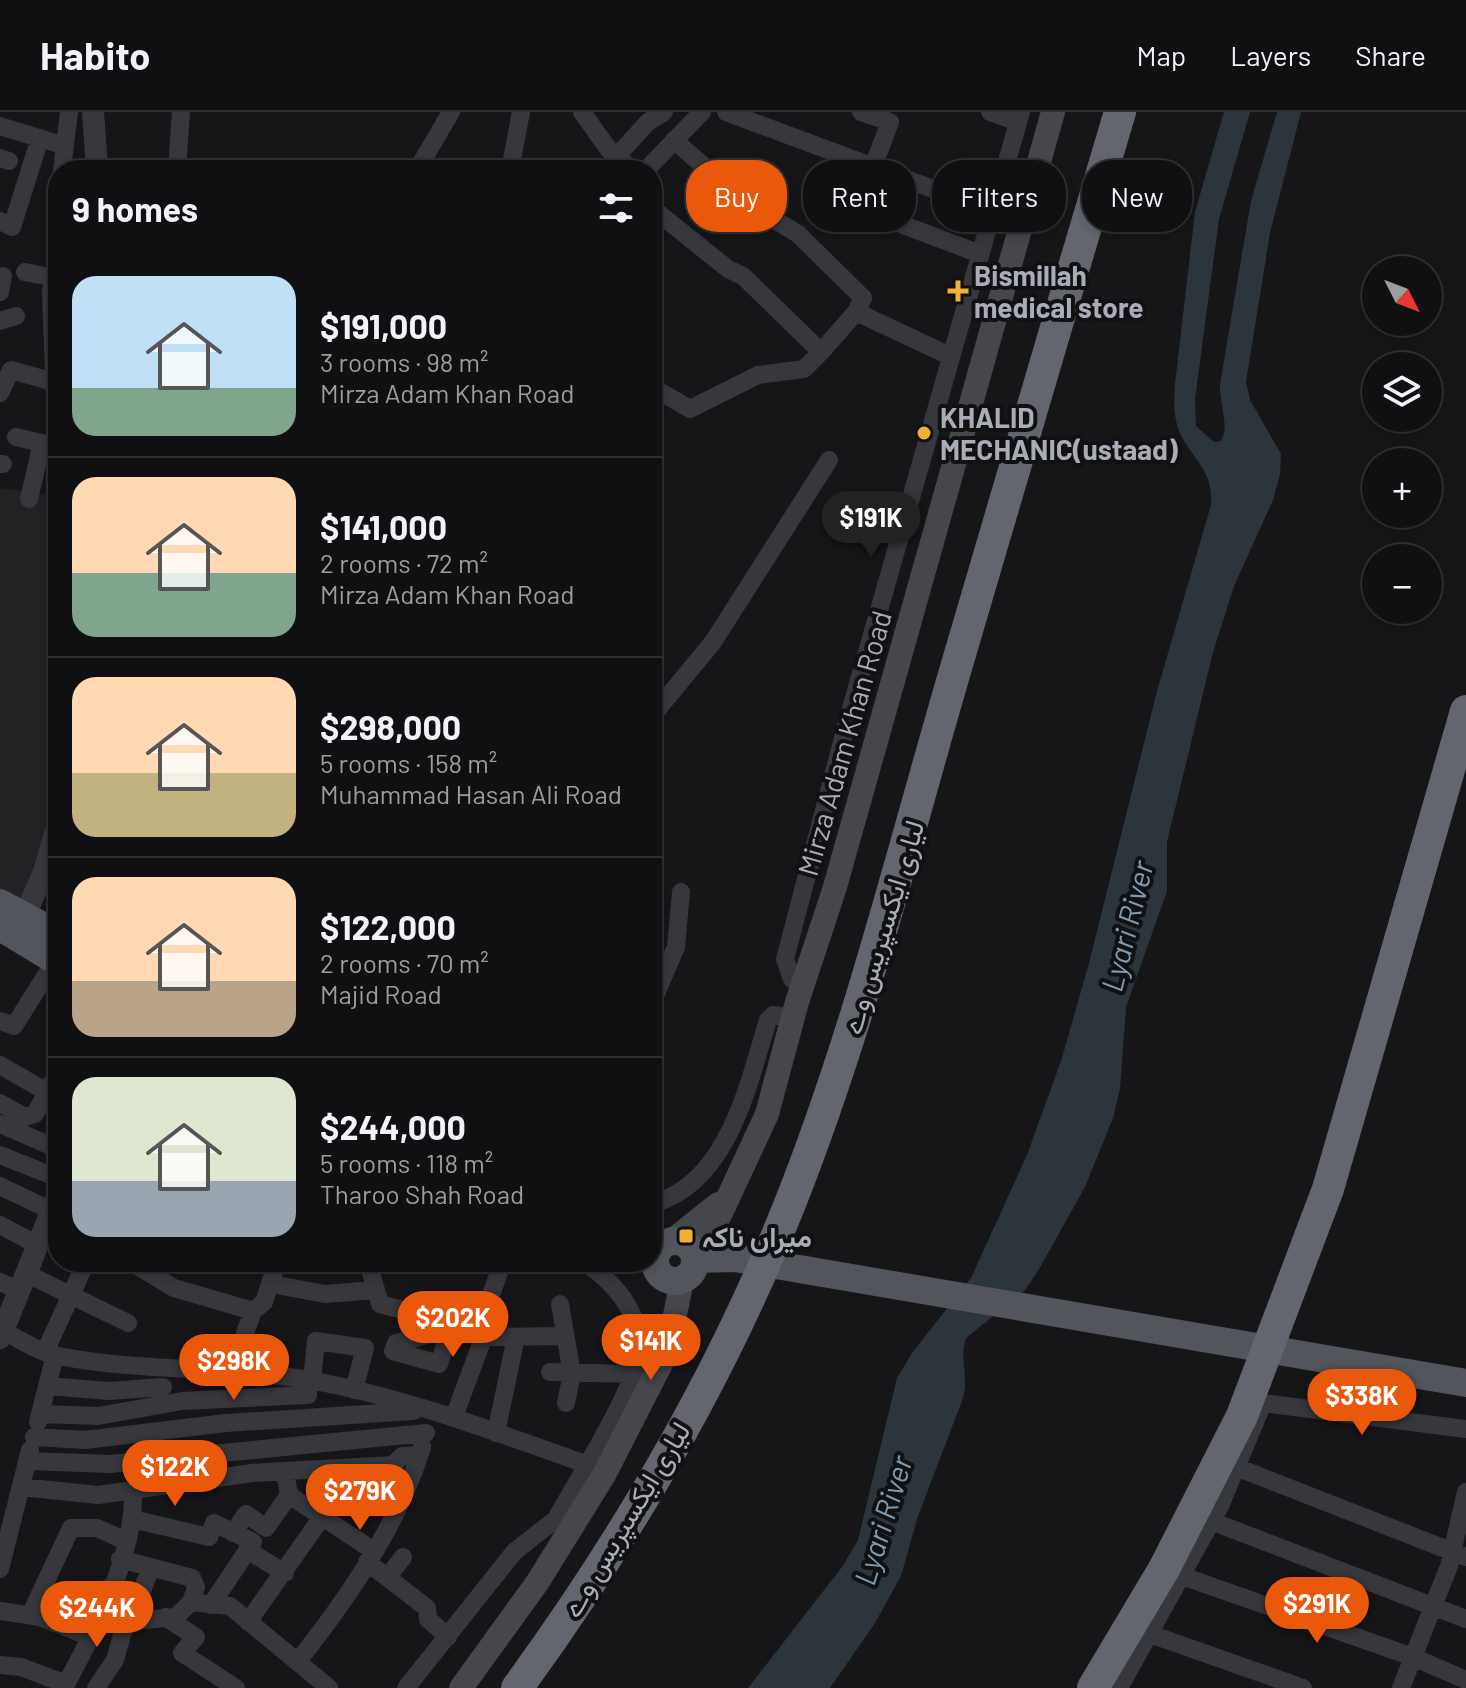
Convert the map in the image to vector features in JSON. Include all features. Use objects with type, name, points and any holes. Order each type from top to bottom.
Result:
[{"type":"highway","name":"لیاری ایکسپریس وے","points":[[517,1688],[579,1598],[657,1472],[726,1344],[788,1209],[868,981],[1120,112]]},
{"type":"highway","points":[[1114,1688],[1164,1569],[1242,1416],[1328,1189],[1466,711]]},
{"type":"main road","name":"Mirza Adam Khan Road","points":[[461,1688],[537,1583],[655,1379],[668,1350],[670,1256],[720,1215],[725,1197],[767,1114],[803,983],[835,887],[1053,112]]},
{"type":"main road","points":[[0,903],[14,926],[48,947]]},
{"type":"main road","points":[[670,1256],[725,1257],[1251,1349],[1466,1383]]},
{"type":"street","points":[[62,160],[69,112]]},
{"type":"street","points":[[93,112],[96,160]]},
{"type":"street","points":[[178,160],[181,112]]},
{"type":"street","points":[[423,160],[451,112]]},
{"type":"street","points":[[512,160],[521,112]]},
{"type":"street","points":[[655,160],[702,112]]},
{"type":"street","points":[[726,112],[854,160]]},
{"type":"street","points":[[861,112],[890,122],[876,160]]},
{"type":"street","points":[[990,112],[1020,117],[1007,160]]},
{"type":"street","points":[[585,114],[622,160]]},
{"type":"street","points":[[617,156],[649,115]]},
{"type":"street","points":[[0,126],[62,145]]},
{"type":"street","points":[[0,221],[12,227],[40,138]]},
{"type":"street","points":[[662,393],[690,409],[758,375],[804,369],[856,312],[863,298],[798,234],[741,199],[674,140]]},
{"type":"street","points":[[841,155],[827,196],[980,254]]},
{"type":"street","points":[[662,216],[728,269],[743,276],[821,352]]},
{"type":"street","points":[[803,983],[792,979],[785,959],[848,719],[986,232]]},
{"type":"street","points":[[25,272],[48,273]]},
{"type":"street","points":[[856,312],[950,356]]},
{"type":"street","points":[[0,393],[11,370],[48,380]]},
{"type":"street","points":[[16,437],[48,445]]},
{"type":"street","points":[[29,499],[48,448]]},
{"type":"street","points":[[662,704],[713,642],[829,460]]},
{"type":"street","points":[[14,926],[48,850]]},
{"type":"street","points":[[662,980],[676,947],[681,892]]},
{"type":"street","points":[[0,1021],[14,1026],[48,967]]},
{"type":"street","points":[[662,1199],[682,1188],[717,1154],[740,1114],[768,1020],[773,1015],[782,1014],[793,1018]]},
{"type":"street","points":[[0,1065],[48,1081]]},
{"type":"street","points":[[0,1103],[25,1117],[35,1114],[48,1093]]},
{"type":"street","points":[[0,1124],[48,1145]]},
{"type":"street","points":[[0,1155],[48,1174]]},
{"type":"street","points":[[0,1186],[48,1211]]},
{"type":"street","points":[[0,1225],[38,1245]]},
{"type":"street","points":[[48,1226],[16,1282],[2,1334],[50,1353],[135,1364],[241,1369],[310,1380],[433,1410],[586,1464]]},
{"type":"street","points":[[0,1569],[47,1386],[50,1353],[81,1272]]},
{"type":"street","points":[[164,1272],[174,1288],[253,1311]]},
{"type":"street","points":[[241,1369],[243,1343],[253,1311],[264,1302],[274,1272]]},
{"type":"street","points":[[371,1272],[380,1304],[452,1324],[489,1300],[499,1272]]},
{"type":"street","points":[[406,1688],[514,1552],[556,1519],[631,1374],[639,1347],[632,1315],[615,1287],[596,1272]]},
{"type":"street","points":[[16,1282],[70,1295],[128,1323]]},
{"type":"street","points":[[271,1284],[325,1294],[375,1290]]},
{"type":"street","points":[[560,1304],[572,1374],[566,1403]]},
{"type":"street","points":[[454,1417],[485,1333],[483,1306]]},
{"type":"street","points":[[485,1333],[493,1337],[564,1336]]},
{"type":"street","points":[[496,1433],[516,1337]]},
{"type":"street","points":[[40,1414],[98,1416],[182,1401],[308,1395],[316,1341],[365,1348],[354,1390]]},
{"type":"street","points":[[243,1343],[276,1348]]},
{"type":"street","points":[[550,1372],[631,1374]]},
{"type":"street","points":[[47,1386],[109,1391],[163,1387]]},
{"type":"street","points":[[1114,1688],[1150,1634],[1211,1521],[1263,1403],[1466,1429]]},
{"type":"street","points":[[298,1661],[371,1556],[419,1455],[433,1410]]},
{"type":"street","points":[[34,1437],[85,1440],[226,1423],[433,1410]]},
{"type":"street","points":[[28,1461],[110,1464],[426,1433]]},
{"type":"street","points":[[21,1487],[98,1495],[285,1471],[393,1465],[402,1456],[419,1455]]},
{"type":"street","points":[[360,1504],[382,1466]]},
{"type":"street","points":[[1236,1467],[1459,1554]]},
{"type":"street","points":[[233,1533],[246,1514],[266,1528],[289,1495],[285,1471]]},
{"type":"street","points":[[66,1683],[95,1631],[111,1586],[132,1519],[133,1492]]},
{"type":"street","points":[[1401,1688],[1433,1606],[1459,1554],[1466,1492]]},
{"type":"street","points":[[289,1495],[371,1556],[388,1577],[427,1608],[428,1619],[448,1637]]},
{"type":"street","points":[[556,1519],[574,1521],[582,1509]]},
{"type":"street","points":[[248,1622],[322,1517]]},
{"type":"street","points":[[132,1519],[209,1537],[214,1523],[253,1542],[211,1605]]},
{"type":"street","points":[[1211,1521],[1466,1619]]},
{"type":"street","points":[[0,1611],[95,1631],[126,1621],[176,1617],[191,1602],[196,1587],[192,1578],[151,1567],[123,1550],[97,1528],[71,1528],[30,1615]]},
{"type":"street","points":[[247,1550],[285,1573]]},
{"type":"street","points":[[388,1577],[403,1557]]},
{"type":"street","points":[[111,1586],[140,1596],[151,1567]]},
{"type":"street","points":[[1182,1576],[1413,1657],[1466,1680]]},
{"type":"street","points":[[45,1588],[78,1605]]},
{"type":"street","points":[[191,1602],[230,1606],[326,1687]]},
{"type":"street","points":[[165,1617],[196,1637],[182,1653],[211,1682],[236,1688]]},
{"type":"street","points":[[0,1665],[95,1688],[115,1660],[126,1621]]},
{"type":"street","points":[[1150,1634],[1303,1688]]},
{"type":"shaded area","points":[[0,488],[48,495],[48,850],[20,922],[0,911]]},
{"type":"water","name":"Lyari River","points":[[1224,112],[1250,112],[1219,219],[1195,399],[1196,426],[1214,442],[1221,441],[1224,435],[1220,384],[1251,201],[1277,112],[1301,112],[1270,233],[1246,382],[1250,400],[1281,454],[1280,474],[1273,500],[1234,586],[1213,652],[1167,842],[1167,891],[1126,1007],[1120,1089],[1113,1118],[1085,1187],[1038,1271],[1025,1290],[966,1338],[963,1398],[917,1519],[901,1576],[875,1623],[830,1688],[748,1688],[842,1567],[858,1540],[897,1378],[912,1353],[971,1278],[1027,1155],[1062,1058],[1157,691],[1211,505],[1206,475],[1178,429],[1174,397],[1195,212]]},
{"type":"place","name":"Bismillah medical store","points":[[958,291]]},
{"type":"place","name":"KHALID MECHANIC(ustaad)","points":[[924,433]]},
{"type":"place","name":"میراں ناکہ","points":[[686,1236]]}]
